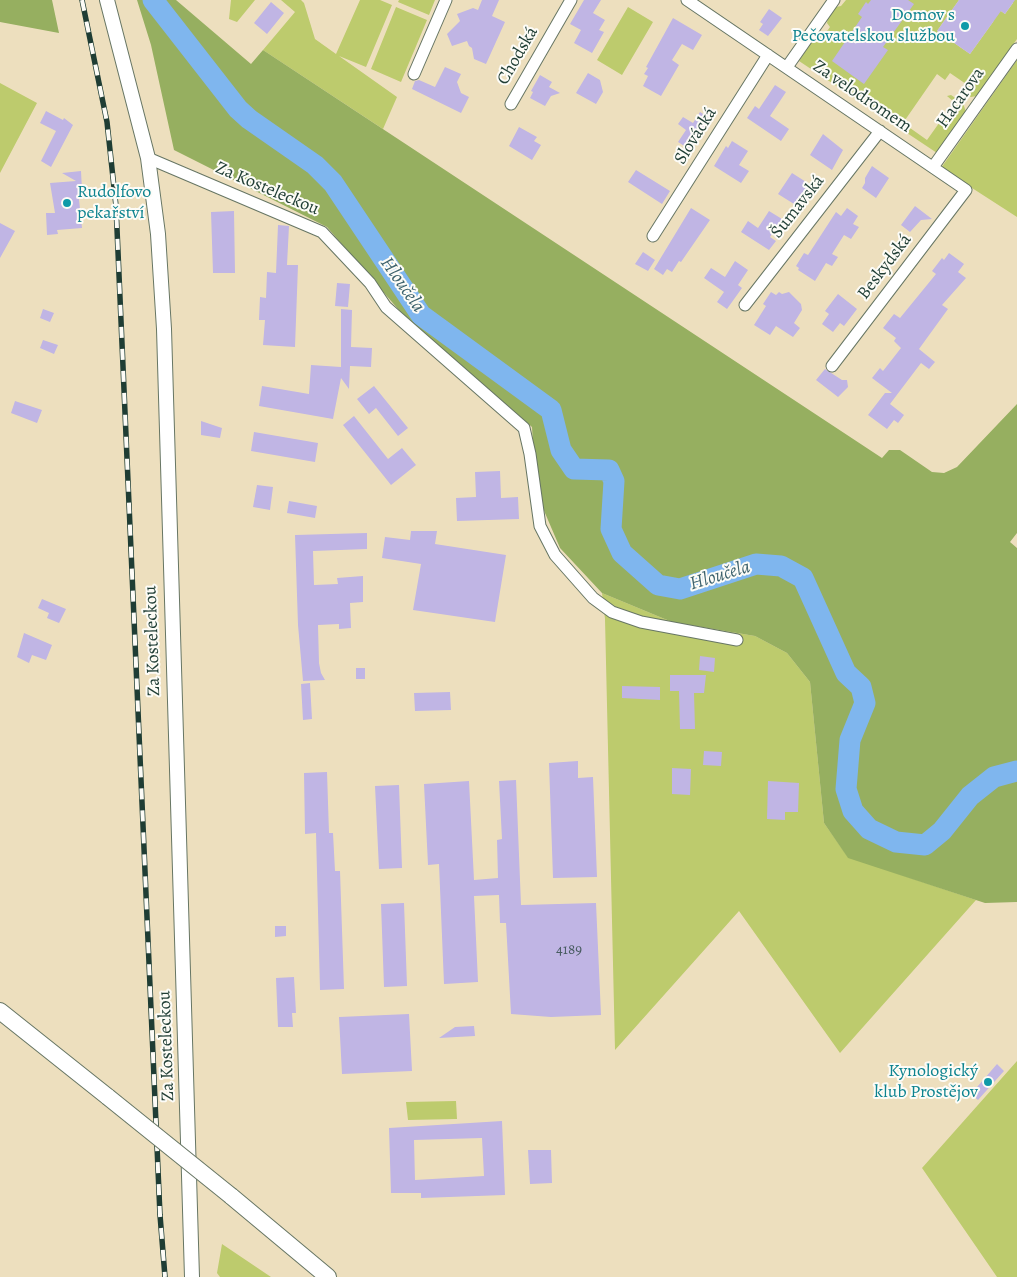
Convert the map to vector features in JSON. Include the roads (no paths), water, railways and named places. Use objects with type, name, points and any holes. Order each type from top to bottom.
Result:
[{"type":"main road","points":[[0,1011],[231,1196],[328,1277]]},
{"type":"street","points":[[414,74],[446,0]]},
{"type":"street","name":"Chodská","points":[[512,104],[571,0]]},
{"type":"street","name":"Za velodromem","points":[[687,0],[966,190]]},
{"type":"street","points":[[787,67],[834,0]]},
{"type":"street","name":"Za Kosteleckou","points":[[109,6],[148,158],[155,203],[164,329],[192,1277]]},
{"type":"street","name":"Hacarova","points":[[933,167],[1017,49]]},
{"type":"street","name":"Slovácká","points":[[653,236],[768,55]]},
{"type":"street","name":"Šumavská","points":[[745,305],[880,131]]},
{"type":"street","name":"Za Kosteleckou","points":[[148,158],[322,232],[370,283],[386,307],[524,428],[530,454],[540,526],[554,555],[593,598],[612,612],[641,622],[737,640]]},
{"type":"street","name":"Beskydská","points":[[832,366],[966,190]]},
{"type":"waterway","name":"Hloučela","points":[[153,0],[238,109],[249,119],[315,165],[333,183],[421,315],[551,410],[561,450],[574,469],[609,470],[614,481],[611,529],[622,553],[658,585],[680,589],[756,564],[781,566],[803,578],[846,673],[861,687],[865,703],[850,740],[846,789],[853,811],[869,829],[896,842],[925,845],[942,831],[970,796],[994,777],[1017,771]]},
{"type":"railway","points":[[82,0],[107,122],[116,206],[160,1215],[165,1277]]},
{"type":"place","name":"Domov s Pečovatelskou službou","points":[[965,26]]},
{"type":"place","name":"Rudolfovo pekařství","points":[[67,203]]},
{"type":"place","name":"Kynologický klub Prostějov","points":[[988,1082]]}]
